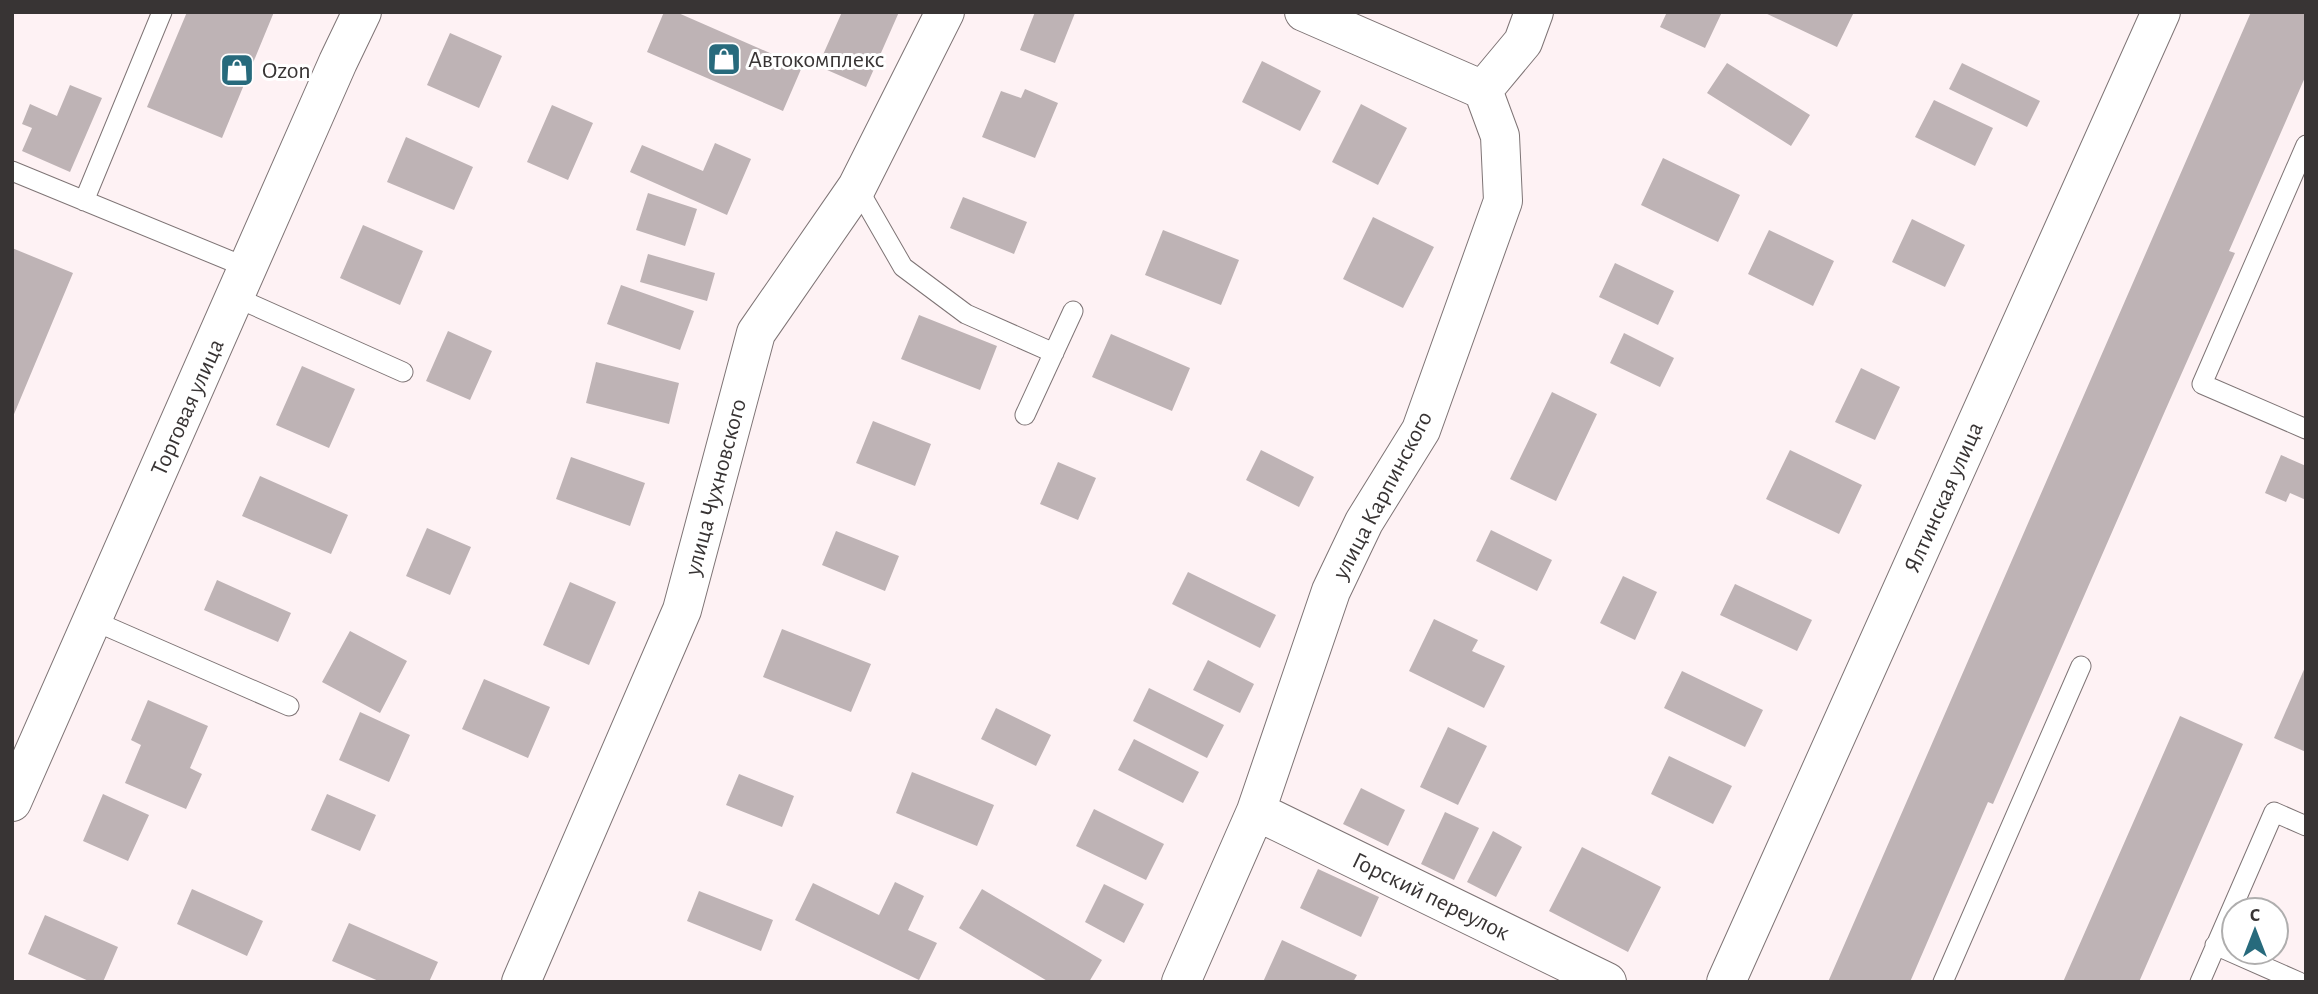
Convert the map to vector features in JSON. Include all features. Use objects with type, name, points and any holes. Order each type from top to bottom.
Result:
[{"type":"street","name":"Торговая улица","points":[[12,802],[362,12]]},
{"type":"street","name":"улица Чухновского","points":[[521,982],[682,610],[756,333],[857,187],[945,12]]},
{"type":"street","points":[[1304,12],[1483,90],[1522,42],[1534,12]]},
{"type":"street","name":"Ялтинская улица","points":[[1726,982],[2161,12]]},
{"type":"street","name":"улица Карпинского","points":[[1181,982],[1256,811],[1331,591],[1364,522],[1421,430],[1503,201],[1500,136],[1483,90]]},
{"type":"street","name":"Горский переулок","points":[[1256,811],[1607,982]]},
{"type":"lane","points":[[84,201],[162,12]]},
{"type":"lane","points":[[2306,145],[2301,169],[2202,384],[2306,429]]},
{"type":"lane","points":[[12,171],[84,201],[241,282],[403,372]]},
{"type":"lane","points":[[857,187],[903,267],[966,314],[1054,353]]},
{"type":"lane","points":[[1026,415],[1073,311]]},
{"type":"lane","points":[[92,620],[289,706]]},
{"type":"lane","points":[[1943,982],[2081,666]]},
{"type":"lane","points":[[2200,982],[2274,812],[2306,825]]},
{"type":"lane","points":[[2216,945],[2299,982]]},
{"type":"building","points":[[187,12],[274,12],[222,138],[147,107]]},
{"type":"building","name":"Автокомплекс","points":[[664,12],[676,12],[802,67],[783,111],[647,52]]},
{"type":"building","points":[[842,12],[899,12],[866,87],[818,66]]},
{"type":"building","points":[[1035,12],[1075,13],[1055,63],[1020,50]]},
{"type":"building","points":[[1667,12],[1722,12],[1705,48],[1660,27]]},
{"type":"building","points":[[1763,12],[1854,12],[1837,47]]},
{"type":"building","points":[[2251,12],[2306,12],[2306,75],[2229,251],[2235,253],[1993,804],[1988,802],[1910,982],[1828,982]]},
{"type":"building","points":[[450,33],[502,56],[479,108],[427,85]]},
{"type":"building","points":[[1262,61],[1321,91],[1300,131],[1242,102]]},
{"type":"building","points":[[1727,63],[1810,115],[1791,146],[1707,93]]},
{"type":"building","points":[[1962,63],[2040,101],[2027,127],[1949,89]]},
{"type":"building","points":[[70,85],[102,98],[70,172],[22,151],[32,128],[22,124],[30,104],[57,116]]},
{"type":"building","points":[[1025,89],[1058,103],[1035,158],[982,137],[1001,91],[1021,98]]},
{"type":"building","points":[[1934,100],[1993,128],[1975,166],[1915,137]]},
{"type":"building","points":[[1361,104],[1407,128],[1378,185],[1332,162]]},
{"type":"building","points":[[552,105],[593,123],[568,180],[527,162]]},
{"type":"building","points":[[406,137],[473,167],[454,210],[387,182]]},
{"type":"building","points":[[715,143],[751,159],[727,215],[630,172],[642,145],[703,171]]},
{"type":"building","points":[[1663,158],[1740,195],[1718,242],[1641,205]]},
{"type":"building","points":[[648,193],[697,209],[685,246],[636,230]]},
{"type":"building","points":[[963,197],[1027,222],[1014,254],[950,228]]},
{"type":"building","points":[[1373,217],[1434,247],[1403,308],[1343,279]]},
{"type":"building","points":[[1912,219],[1965,245],[1945,287],[1892,262]]},
{"type":"building","points":[[363,225],[423,251],[400,305],[340,278]]},
{"type":"building","points":[[1163,230],[1239,260],[1221,305],[1145,275]]},
{"type":"building","points":[[1769,230],[1834,261],[1813,306],[1748,274]]},
{"type":"building","points":[[12,248],[73,273],[12,419]]},
{"type":"building","points":[[648,254],[715,273],[707,301],[640,282]]},
{"type":"building","points":[[1615,263],[1674,291],[1658,325],[1599,297]]},
{"type":"building","points":[[621,285],[694,311],[680,350],[607,324]]},
{"type":"building","points":[[919,315],[997,346],[980,390],[901,359]]},
{"type":"building","points":[[448,331],[492,351],[470,400],[426,381]]},
{"type":"building","points":[[1624,333],[1674,358],[1660,387],[1610,363]]},
{"type":"building","points":[[1111,334],[1190,368],[1172,411],[1092,377]]},
{"type":"building","points":[[596,362],[679,383],[669,424],[586,403]]},
{"type":"building","points":[[302,366],[355,389],[329,448],[276,425]]},
{"type":"building","points":[[1861,368],[1900,387],[1875,440],[1835,422]]},
{"type":"building","points":[[1552,392],[1597,414],[1556,501],[1510,479]]},
{"type":"building","points":[[873,421],[931,444],[915,486],[856,463]]},
{"type":"building","points":[[1261,450],[1314,477],[1299,507],[1246,480]]},
{"type":"building","points":[[1790,450],[1862,485],[1839,534],[1766,499]]},
{"type":"building","points":[[2281,455],[2306,466],[2306,500],[2290,493],[2286,502],[2265,493]]},
{"type":"building","points":[[571,457],[645,483],[630,526],[556,499]]},
{"type":"building","points":[[1058,462],[1096,478],[1078,520],[1040,504]]},
{"type":"building","points":[[260,476],[348,515],[331,554],[242,516]]},
{"type":"building","points":[[427,528],[471,547],[450,595],[406,576]]},
{"type":"building","points":[[1491,530],[1552,560],[1537,591],[1476,561]]},
{"type":"building","points":[[836,531],[899,556],[885,591],[822,565]]},
{"type":"building","points":[[1188,572],[1276,615],[1260,648],[1172,604]]},
{"type":"building","points":[[1623,576],[1657,592],[1635,640],[1600,623]]},
{"type":"building","points":[[217,580],[291,613],[278,642],[204,610]]},
{"type":"building","points":[[570,582],[616,602],[589,665],[543,645]]},
{"type":"building","points":[[1735,584],[1812,620],[1797,651],[1720,615]]},
{"type":"building","points":[[1434,619],[1478,640],[1472,651],[1505,666],[1484,708],[1409,671]]},
{"type":"building","points":[[782,629],[871,664],[851,712],[763,677]]},
{"type":"building","points":[[350,631],[407,661],[380,713],[322,682]]},
{"type":"building","points":[[1208,660],[1254,684],[1240,713],[1193,690]]},
{"type":"building","points":[[2306,665],[2306,752],[2274,738]]},
{"type":"building","points":[[1682,671],[1763,710],[1745,747],[1664,708]]},
{"type":"building","points":[[484,679],[550,707],[528,758],[462,729]]},
{"type":"building","points":[[1149,688],[1224,725],[1207,758],[1133,721]]},
{"type":"building","points":[[148,700],[208,726],[190,768],[202,774],[186,809],[125,783],[141,745],[131,740]]},
{"type":"building","points":[[996,708],[1051,735],[1036,766],[981,739]]},
{"type":"building","points":[[360,712],[410,735],[389,782],[339,760]]},
{"type":"building","points":[[2180,716],[2243,744],[2139,982],[2063,982]]},
{"type":"building","points":[[1448,727],[1487,746],[1458,805],[1420,787]]},
{"type":"building","points":[[1134,739],[1199,772],[1183,803],[1118,770]]},
{"type":"building","points":[[1669,756],[1732,786],[1713,824],[1651,794]]},
{"type":"building","points":[[912,772],[994,805],[977,846],[896,813]]},
{"type":"building","points":[[739,774],[794,796],[782,827],[726,805]]},
{"type":"building","points":[[1361,788],[1405,810],[1388,846],[1343,824]]},
{"type":"building","points":[[103,794],[149,815],[128,861],[83,841]]},
{"type":"building","points":[[327,794],[376,815],[360,851],[311,830]]},
{"type":"building","points":[[1094,809],[1164,844],[1146,880],[1076,846]]},
{"type":"building","points":[[1445,812],[1479,828],[1454,880],[1421,864]]},
{"type":"building","points":[[1493,831],[1522,847],[1496,897],[1467,882]]},
{"type":"building","points":[[1582,847],[1661,887],[1628,952],[1549,911]]},
{"type":"building","points":[[1318,869],[1379,897],[1361,937],[1300,908]]},
{"type":"building","points":[[895,882],[924,896],[908,930],[937,943],[919,980],[795,920],[813,883],[879,915]]},
{"type":"building","points":[[1104,884],[1144,904],[1124,943],[1085,922]]},
{"type":"building","points":[[192,889],[263,921],[247,956],[177,924]]},
{"type":"building","points":[[982,889],[1102,960],[1089,982],[1049,982],[959,928]]},
{"type":"building","points":[[699,891],[773,920],[761,951],[687,921]]},
{"type":"building","points":[[45,915],[118,947],[103,982],[91,982],[28,954]]},
{"type":"building","points":[[349,923],[438,962],[429,982],[381,982],[332,961]]},
{"type":"building","points":[[1282,940],[1357,975],[1353,982],[1263,982]]},
{"type":"place","name":"Автокомплекс","points":[[724,59]]},
{"type":"place","name":"Ozon","points":[[237,70]]}]
